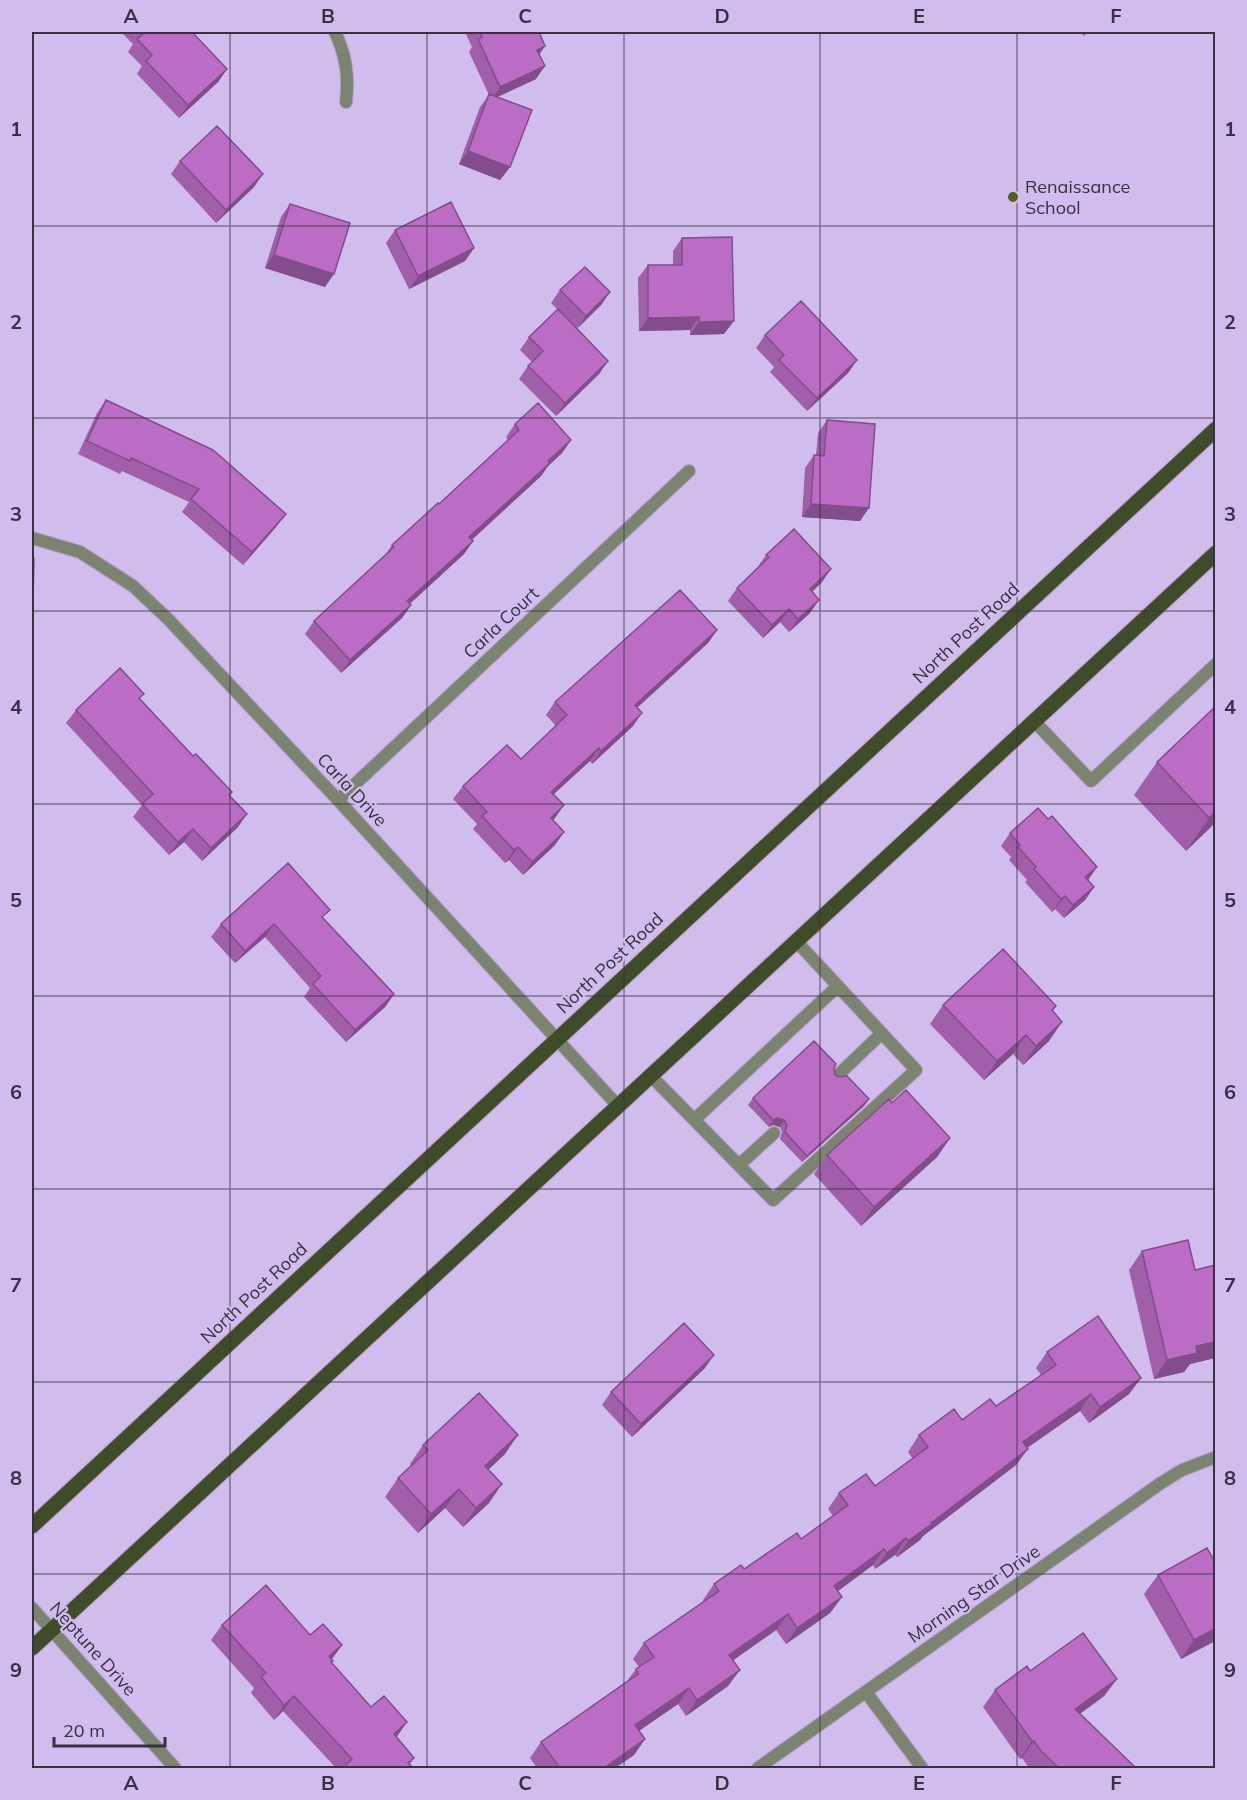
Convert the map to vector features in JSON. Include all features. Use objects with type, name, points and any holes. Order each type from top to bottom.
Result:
[{"type":"main road","name":"North Post Road","points":[[32,1526],[1215,429]]},
{"type":"main road","points":[[32,1647],[1215,553]]},
{"type":"street","points":[[335,32],[343,49],[347,70],[346,102]]},
{"type":"street","name":"Carla Court","points":[[338,800],[689,471]]},
{"type":"street","name":"Carla Drive","points":[[32,538],[80,552],[133,586],[169,620],[338,800],[618,1106]]},
{"type":"street","points":[[1034,721],[1091,781],[1215,664]]},
{"type":"street","points":[[651,1076],[773,1200],[916,1070],[796,941]]},
{"type":"street","points":[[695,1119],[838,986]]},
{"type":"street","points":[[837,1076],[882,1033]]},
{"type":"street","points":[[739,1165],[774,1133]]},
{"type":"street","name":"Morning Star Drive","points":[[759,1768],[1161,1483],[1182,1470],[1215,1457]]},
{"type":"street","name":"Neptune Drive","points":[[32,1608],[175,1768]]},
{"type":"street","points":[[866,1692],[922,1768]]},
{"type":"building","points":[[143,32],[192,32],[227,69],[188,105],[146,61],[152,55],[137,39]]},
{"type":"building","points":[[480,32],[539,32],[545,46],[537,50],[545,66],[500,87],[478,39],[482,37]]},
{"type":"building","points":[[489,94],[532,110],[510,167],[468,151]]},
{"type":"building","points":[[217,126],[263,174],[226,210],[180,161]]},
{"type":"building","points":[[451,202],[474,248],[418,276],[395,230]]},
{"type":"building","points":[[290,204],[350,223],[334,274],[274,255]]},
{"type":"building","points":[[732,237],[734,321],[699,322],[699,317],[648,318],[648,265],[682,265],[682,238]]},
{"type":"building","points":[[585,267],[610,292],[586,316],[560,290]]},
{"type":"building","points":[[801,301],[857,360],[817,398],[779,360],[784,355],[765,335]]},
{"type":"building","points":[[558,309],[608,361],[565,403],[528,366],[543,351],[529,337]]},
{"type":"building","points":[[106,400],[213,450],[286,514],[252,552],[191,499],[199,489],[87,441]]},
{"type":"building","points":[[538,403],[571,440],[548,461],[550,463],[469,537],[473,541],[407,601],[411,605],[350,660],[314,621],[394,547],[392,545],[519,430],[515,424]]},
{"type":"building","points":[[827,420],[875,424],[869,508],[811,504],[814,455],[824,456]]},
{"type":"building","points":[[794,529],[831,569],[810,589],[819,600],[798,619],[789,609],[772,625],[737,588],[769,557],[766,555]]},
{"type":"building","points":[[34,558],[32,636],[32,563]]},
{"type":"building","points":[[680,590],[717,630],[635,705],[642,713],[601,751],[599,748],[551,792],[564,805],[551,818],[564,832],[532,862],[518,847],[514,850],[482,816],[487,812],[463,786],[507,745],[521,759],[567,715],[555,702]]},
{"type":"building","points":[[120,668],[144,694],[139,698],[193,756],[196,754],[232,792],[229,795],[247,814],[211,848],[193,829],[178,842],[142,804],[153,794],[76,710]]},
{"type":"building","points":[[1215,707],[1215,812],[1209,818],[1157,762]]},
{"type":"building","points":[[1038,808],[1048,819],[1052,816],[1097,867],[1085,877],[1094,887],[1073,905],[1065,896],[1061,899],[1034,869],[1036,867],[1018,847],[1020,845],[1010,833]]},
{"type":"building","points":[[288,863],[330,910],[322,917],[394,994],[355,1030],[313,984],[321,976],[274,924],[245,951],[221,924]]},
{"type":"building","points":[[1003,949],[1056,1006],[1052,1010],[1062,1022],[1036,1046],[1026,1035],[997,1061],[943,1005]]},
{"type":"building","points":[[814,1041],[836,1064],[835,1075],[847,1076],[869,1099],[807,1156],[785,1132],[787,1125],[784,1120],[777,1118],[773,1120],[753,1098]]},
{"type":"building","points":[[906,1090],[950,1138],[874,1207],[827,1155],[889,1099],[892,1103]]},
{"type":"building","points":[[1188,1240],[1195,1270],[1215,1265],[1215,1342],[1196,1346],[1197,1353],[1167,1360],[1142,1251]]},
{"type":"building","points":[[1098,1316],[1141,1378],[1100,1407],[1091,1394],[1023,1442],[1028,1449],[932,1524],[908,1541],[906,1538],[887,1553],[884,1549],[834,1586],[842,1597],[797,1628],[788,1614],[729,1655],[740,1670],[697,1700],[689,1688],[635,1725],[645,1739],[604,1768],[560,1768],[541,1742],[638,1674],[636,1669],[654,1657],[644,1643],[719,1591],[714,1584],[741,1565],[744,1569],[797,1533],[801,1539],[848,1505],[839,1493],[866,1474],[875,1486],[928,1447],[919,1435],[954,1409],[962,1420],[990,1399],[996,1406],[1056,1365],[1047,1352]]},
{"type":"building","points":[[684,1323],[714,1355],[641,1424],[611,1392]]},
{"type":"building","points":[[479,1393],[518,1435],[485,1466],[502,1484],[476,1508],[459,1489],[431,1514],[398,1478],[428,1450],[423,1445]]},
{"type":"building","points":[[1207,1548],[1215,1562],[1215,1629],[1194,1640],[1158,1575]]},
{"type":"building","points":[[266,1585],[310,1635],[323,1624],[342,1645],[329,1656],[333,1661],[331,1662],[371,1707],[384,1696],[407,1722],[394,1734],[414,1758],[408,1763],[413,1768],[345,1768],[352,1759],[294,1696],[284,1705],[261,1677],[266,1673],[222,1625]]},
{"type":"building","points":[[1083,1633],[1117,1679],[1075,1709],[1136,1768],[1059,1768],[1032,1741],[995,1690],[1027,1666],[1030,1671]]},
{"type":"place","name":"Renaissance School","points":[[1013,197]]}]
